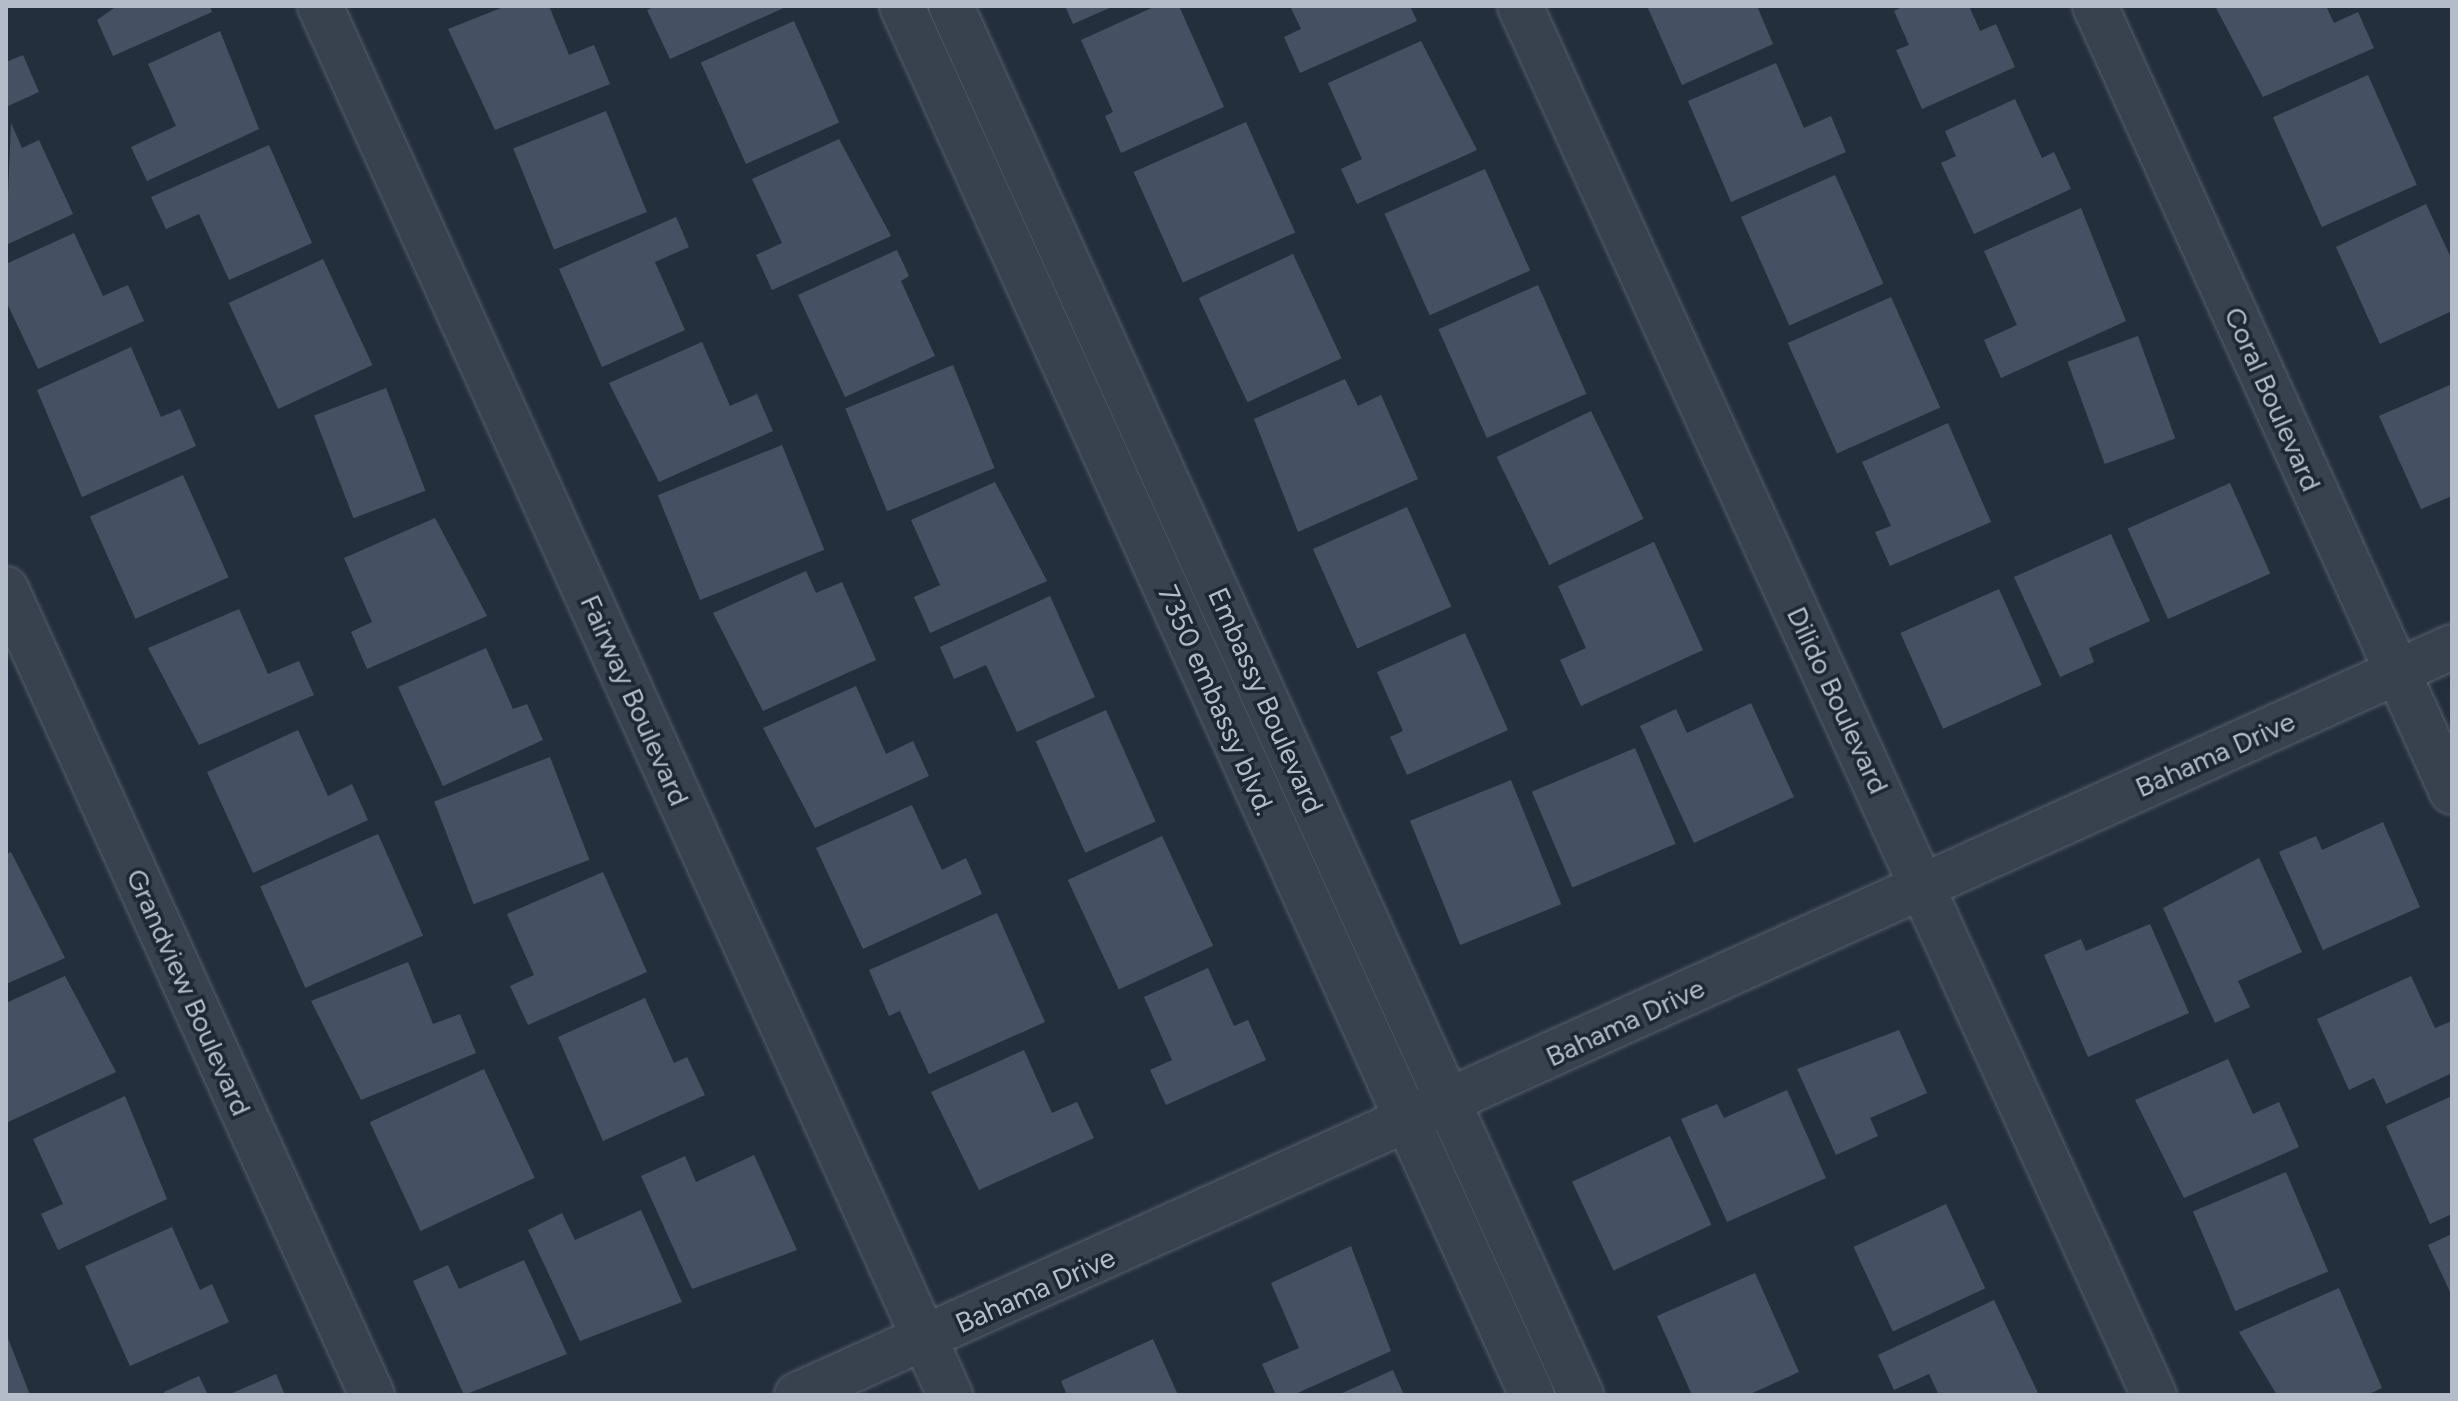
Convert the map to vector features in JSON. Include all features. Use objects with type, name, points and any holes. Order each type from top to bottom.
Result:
[{"type":"street","name":"Fairway Boulevard","points":[[320,6],[950,1395]]},
{"type":"street","name":"7350 embassy blvd.","points":[[902,6],[1532,1395]]},
{"type":"street","name":"Embassy Boulevard","points":[[951,6],[1581,1395]]},
{"type":"street","name":"Dilido Boulevard","points":[[1520,6],[2154,1395]]},
{"type":"street","name":"Coral Boulevard","points":[[2095,6],[2452,792]]},
{"type":"street","name":"Grandview Boulevard","points":[[6,589],[372,1395]]},
{"type":"street","name":"Bahama Drive","points":[[797,1395],[2452,647]]},
{"type":"building","points":[[117,6],[210,6],[212,12],[113,56],[97,20]]},
{"type":"building","points":[[506,6],[549,6],[569,55],[594,45],[610,84],[495,130],[448,29]]},
{"type":"building","points":[[656,6],[788,6],[670,59],[647,10]]},
{"type":"building","points":[[1065,6],[1114,6],[1073,24]]},
{"type":"building","points":[[1156,6],[1179,6],[1224,107],[1121,153],[1105,116],[1113,112],[1081,40]]},
{"type":"building","points":[[1290,6],[1410,6],[1417,21],[1300,73],[1284,37],[1301,29]]},
{"type":"building","points":[[1647,6],[1757,6],[1773,44],[1682,85]]},
{"type":"building","points":[[1904,6],[1969,6],[1980,31],[1996,24],[2015,67],[1922,109],[1896,50],[1909,45],[1894,11]]},
{"type":"building","points":[[2215,6],[2326,6],[2334,23],[2358,12],[2374,48],[2263,97]]},
{"type":"building","points":[[794,21],[839,122],[746,164],[701,62]]},
{"type":"building","points":[[220,31],[259,129],[147,181],[131,147],[176,126],[148,64]]},
{"type":"building","points":[[1421,41],[1477,150],[1357,204],[1341,169],[1362,159],[1328,83]]},
{"type":"building","points":[[23,55],[39,92],[6,107],[6,62]]},
{"type":"building","points":[[1776,63],[1804,128],[1831,116],[1846,152],[1731,202],[1688,101]]},
{"type":"building","points":[[2368,75],[2417,185],[2322,227],[2273,117]]},
{"type":"building","points":[[2015,99],[2042,158],[2054,152],[2071,189],[1974,234],[1941,163],[1956,156],[1945,131]]},
{"type":"building","points":[[606,111],[647,212],[554,250],[513,148]]},
{"type":"building","points":[[1246,122],[1295,233],[1183,283],[1134,172]]},
{"type":"building","points":[[11,123],[22,148],[39,140],[73,214],[6,245]]},
{"type":"building","points":[[839,139],[891,236],[772,290],[756,255],[782,243],[752,179]]},
{"type":"building","points":[[269,145],[312,243],[229,280],[199,214],[166,229],[151,197]]},
{"type":"building","points":[[1485,169],[1530,270],[1430,315],[1385,214]]},
{"type":"building","points":[[1835,175],[1883,284],[1789,326],[1741,217]]},
{"type":"building","points":[[2426,204],[2452,260],[2452,311],[2380,344],[2336,247]]},
{"type":"building","points":[[2081,208],[2126,321],[2001,378],[1984,340],[2017,325],[1984,251]]},
{"type":"building","points":[[676,217],[689,247],[655,262],[685,330],[602,367],[559,269]]},
{"type":"building","points":[[74,233],[103,296],[128,285],[144,321],[38,369],[6,301],[6,264]]},
{"type":"building","points":[[897,250],[909,276],[901,281],[935,356],[845,397],[798,295]]},
{"type":"building","points":[[1293,254],[1342,358],[1247,402],[1199,298]]},
{"type":"building","points":[[323,259],[372,365],[278,409],[229,303]]},
{"type":"building","points":[[1538,285],[1586,394],[1487,438],[1438,329]]},
{"type":"building","points":[[1891,297],[1940,408],[1837,454],[1788,343]]},
{"type":"building","points":[[2138,336],[2175,438],[2105,464],[2068,362]]},
{"type":"building","points":[[702,342],[730,406],[757,394],[773,431],[659,482],[609,383]]},
{"type":"building","points":[[131,347],[161,417],[180,409],[196,446],[82,497],[37,390]]},
{"type":"building","points":[[953,365],[995,468],[887,511],[845,408]]},
{"type":"building","points":[[1345,379],[1358,406],[1381,395],[1418,479],[1298,532],[1254,419]]},
{"type":"building","points":[[2452,384],[2452,496],[2421,509],[2379,416]]},
{"type":"building","points":[[386,388],[425,491],[354,518],[314,416]]},
{"type":"building","points":[[1591,411],[1644,519],[1549,565],[1497,457]]},
{"type":"building","points":[[1948,423],[1991,522],[1890,566],[1875,532],[1891,526],[1862,462]]},
{"type":"building","points":[[782,445],[824,550],[700,600],[658,495]]},
{"type":"building","points":[[183,475],[229,577],[135,619],[90,516]]},
{"type":"building","points":[[995,482],[1047,581],[930,633],[914,597],[940,585],[911,520]]},
{"type":"building","points":[[2230,483],[2270,573],[2168,619],[2128,529]]},
{"type":"building","points":[[1407,507],[1451,607],[1357,648],[1313,549]]},
{"type":"building","points":[[435,518],[487,616],[367,669],[351,632],[372,622],[344,558]]},
{"type":"building","points":[[2111,534],[2150,621],[2089,648],[2094,662],[2060,677],[2014,577]]},
{"type":"building","points":[[1654,542],[1703,650],[1581,706],[1560,660],[1586,648],[1558,586]]},
{"type":"building","points":[[806,571],[816,593],[842,582],[876,660],[763,711],[713,613]]},
{"type":"building","points":[[1999,589],[2042,685],[1943,729],[1900,633]]},
{"type":"building","points":[[1050,596],[1095,697],[1017,732],[986,665],[954,679],[940,647]]},
{"type":"building","points":[[239,609],[268,674],[299,661],[314,695],[199,745],[148,648]]},
{"type":"building","points":[[1465,633],[1508,730],[1407,775],[1390,737],[1403,731],[1377,672]]},
{"type":"building","points":[[486,648],[513,709],[527,704],[543,740],[443,786],[398,687]]},
{"type":"building","points":[[856,686],[886,754],[913,741],[929,776],[815,828],[763,728]]},
{"type":"building","points":[[1751,703],[1794,797],[1694,843],[1640,726],[1676,709],[1687,733]]},
{"type":"building","points":[[1106,710],[1156,821],[1085,853],[1036,741]]},
{"type":"building","points":[[298,730],[328,796],[352,784],[368,820],[253,873],[207,772]]},
{"type":"building","points":[[1635,748],[1676,844],[1573,887],[1532,792]]},
{"type":"building","points":[[550,757],[589,860],[474,904],[434,801]]},
{"type":"building","points":[[1511,780],[1561,904],[1460,945],[1410,821]]},
{"type":"building","points":[[912,805],[942,870],[966,858],[982,894],[863,949],[816,848]]},
{"type":"building","points":[[2383,822],[2420,907],[2323,950],[2279,852],[2316,836],[2322,850]]},
{"type":"building","points":[[378,834],[423,935],[305,988],[260,886]]},
{"type":"building","points":[[1162,836],[1213,946],[1119,990],[1068,880]]},
{"type":"building","points":[[11,852],[65,958],[6,984],[6,854]]},
{"type":"building","points":[[2259,858],[2302,952],[2238,981],[2250,1007],[2215,1023],[2163,908]]},
{"type":"building","points":[[603,872],[647,972],[528,1025],[510,986],[534,975],[507,914]]},
{"type":"building","points":[[997,913],[1045,1022],[929,1074],[900,1011],[889,1016],[869,970]]},
{"type":"building","points":[[2150,924],[2189,1013],[2088,1057],[2044,955],[2081,939],[2086,951]]},
{"type":"building","points":[[408,962],[433,1024],[460,1014],[476,1053],[361,1100],[311,1001]]},
{"type":"building","points":[[1208,968],[1234,1026],[1248,1020],[1266,1060],[1166,1105],[1150,1070],[1172,1060],[1144,997]]},
{"type":"building","points":[[65,976],[116,1072],[6,1123],[6,1003]]},
{"type":"building","points":[[2411,976],[2435,1028],[2452,1021],[2452,1073],[2386,1104],[2374,1078],[2349,1090],[2317,1019]]},
{"type":"building","points":[[645,998],[674,1063],[687,1057],[705,1095],[603,1141],[558,1037]]},
{"type":"building","points":[[1899,1030],[1927,1093],[1870,1118],[1878,1136],[1836,1155],[1797,1069]]},
{"type":"building","points":[[1024,1050],[1052,1113],[1077,1102],[1094,1138],[979,1190],[931,1092]]},
{"type":"building","points":[[2228,1059],[2253,1114],[2279,1102],[2299,1147],[2184,1198],[2135,1100]]},
{"type":"building","points":[[484,1069],[535,1178],[421,1231],[370,1122]]},
{"type":"building","points":[[1787,1090],[1826,1178],[1727,1222],[1681,1119],[1717,1104],[1724,1118]]},
{"type":"building","points":[[125,1096],[167,1199],[58,1250],[41,1214],[63,1204],[33,1139]]},
{"type":"building","points":[[2452,1096],[2452,1214],[2430,1224],[2386,1126]]},
{"type":"building","points":[[1670,1136],[1711,1225],[1614,1270],[1572,1182]]},
{"type":"building","points":[[754,1155],[797,1250],[692,1289],[641,1176],[685,1156],[696,1182]]},
{"type":"building","points":[[2286,1172],[2328,1271],[2235,1311],[2193,1211]]},
{"type":"building","points":[[1946,1204],[1985,1288],[1893,1331],[1854,1247]]},
{"type":"building","points":[[641,1210],[682,1302],[580,1341],[528,1230],[562,1213],[575,1240]]},
{"type":"building","points":[[172,1227],[200,1290],[212,1284],[229,1322],[130,1366],[85,1266]]},
{"type":"building","points":[[2452,1234],[2452,1296],[2428,1245]]},
{"type":"building","points":[[1351,1246],[1391,1351],[1293,1395],[1276,1395],[1262,1364],[1299,1348],[1271,1283]]},
{"type":"building","points":[[524,1260],[567,1354],[464,1395],[413,1281],[448,1265],[459,1289]]},
{"type":"building","points":[[1755,1273],[1799,1372],[1748,1395],[1692,1395],[1657,1316]]},
{"type":"building","points":[[2339,1288],[2382,1388],[2367,1395],[2277,1395],[2239,1332]]},
{"type":"building","points":[[1994,1300],[2039,1395],[1939,1395],[1929,1374],[1894,1390],[1878,1355]]},
{"type":"building","points":[[6,1333],[30,1395],[6,1395]]},
{"type":"building","points":[[1153,1339],[1178,1395],[1067,1395],[1061,1381]]},
{"type":"building","points":[[1393,1370],[1404,1395],[1338,1395]]},
{"type":"building","points":[[276,1374],[285,1395],[228,1395]]},
{"type":"building","points":[[199,1376],[208,1395],[165,1395],[164,1392]]}]
